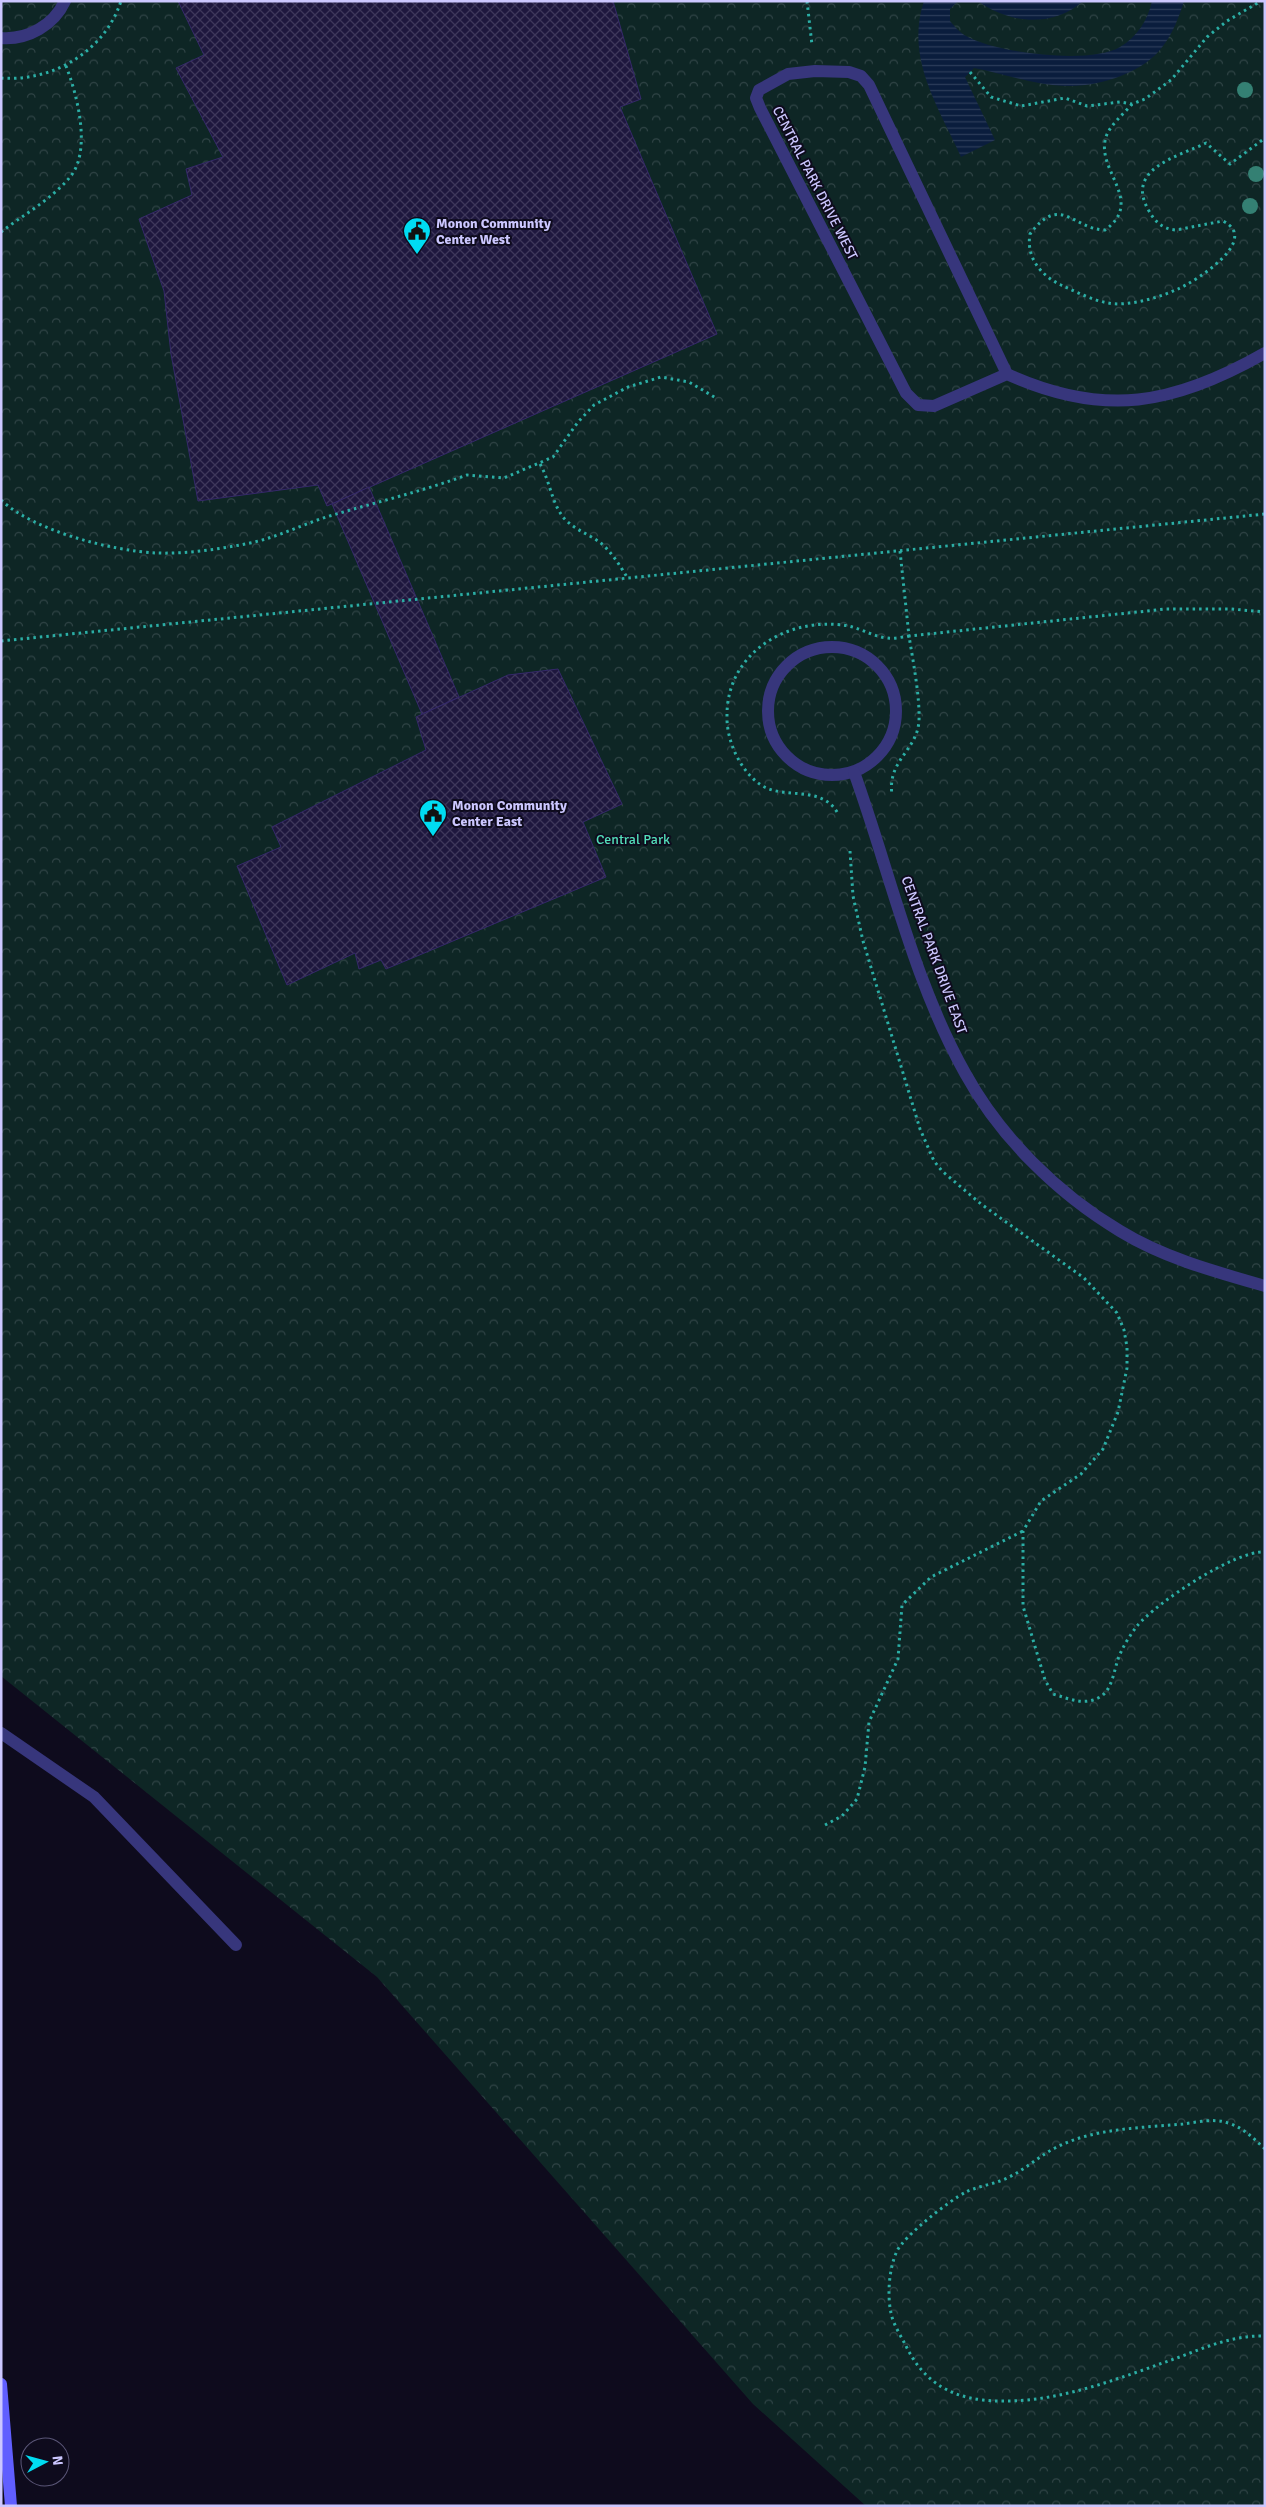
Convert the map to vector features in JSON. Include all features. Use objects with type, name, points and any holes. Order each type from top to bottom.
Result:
[{"type":"main road","points":[[1,2384],[11,2506]]},
{"type":"street","points":[[1,38],[26,35],[49,24],[60,13],[65,1]]},
{"type":"street","name":"CENTRAL PARK DRIVE WEST","points":[[815,71],[849,72],[861,76],[869,85],[1006,374],[934,406],[918,405],[906,393],[756,98],[759,90],[788,74],[815,71]]},
{"type":"street","points":[[1006,374],[1036,387],[1091,401],[1125,402],[1151,399],[1187,389],[1265,353]]},
{"type":"street","points":[[832,646],[850,649],[867,657],[881,670],[891,685],[896,703],[896,721],[890,737],[876,758],[854,772],[836,776],[817,774],[800,767],[780,748],[768,722],[768,704],[772,685],[777,677],[796,657],[814,649],[832,646]]},
{"type":"street","name":"CENTRAL PARK DRIVE EAST","points":[[854,772],[939,1018],[965,1073],[982,1101],[1002,1127],[1050,1178],[1077,1202],[1121,1232],[1187,1262],[1265,1286]]},
{"type":"street","points":[[1,1733],[94,1797],[236,1946]]},
{"type":"path","points":[[1,78],[38,76],[66,66],[85,53],[107,33],[121,1]]},
{"type":"path","points":[[807,1],[815,71]]},
{"type":"path","points":[[1261,1],[1242,11],[1207,37],[1171,80],[1145,99],[1132,104],[1112,126],[1105,140],[1106,162],[1117,182],[1121,200],[1119,212],[1112,225],[1105,230],[1092,229],[1074,218],[1057,215],[1042,220],[1030,234],[1030,250],[1038,267],[1045,276],[1101,301],[1112,303],[1149,300],[1179,288],[1211,269],[1229,251],[1233,242],[1233,230],[1230,225],[1223,221],[1168,230],[1159,225],[1143,199],[1144,182],[1153,168],[1206,143],[1230,164],[1265,138]]},
{"type":"path","points":[[1,232],[58,188],[71,176],[78,163],[80,122],[72,83],[66,66]]},
{"type":"path","points":[[970,72],[991,98],[1021,106],[1065,98],[1087,106],[1120,102],[1132,104]]},
{"type":"path","points":[[1,500],[35,522],[56,531],[104,544],[156,553],[193,552],[252,542],[330,516],[467,475],[504,478],[553,457],[578,422],[594,405],[628,387],[661,377],[689,382],[716,398]]},
{"type":"path","points":[[540,464],[548,478],[557,508],[563,516],[568,522],[599,541],[627,578]]},
{"type":"path","points":[[1,641],[1265,514]]},
{"type":"path","points":[[894,801],[891,777],[897,764],[908,749],[919,722],[900,551]]},
{"type":"path","points":[[839,814],[827,801],[815,796],[774,790],[761,785],[751,776],[734,749],[728,731],[727,700],[732,684],[738,670],[756,648],[769,640],[804,627],[841,624],[858,627],[888,638],[1166,609],[1231,609],[1265,612]]},
{"type":"path","points":[[872,826],[848,834],[855,913],[920,1129],[934,1161],[942,1171],[981,1204],[1084,1278],[1117,1313],[1128,1347],[1127,1368],[1118,1412],[1103,1449],[1081,1474],[1041,1501],[1023,1531],[1024,1606],[1045,1680],[1053,1694],[1087,1703],[1103,1696],[1108,1688],[1120,1652],[1138,1625],[1156,1609],[1202,1576],[1248,1554],[1265,1552]]},
{"type":"path","points":[[825,1825],[842,1816],[857,1799],[865,1767],[869,1722],[898,1659],[902,1604],[932,1577],[1023,1531]]},
{"type":"path","points":[[1265,2149],[1247,2131],[1226,2122],[1210,2121],[1130,2129],[1086,2136],[1056,2148],[1002,2181],[965,2192],[950,2203],[910,2234],[897,2250],[889,2282],[890,2314],[907,2349],[923,2374],[949,2393],[984,2400],[1027,2400],[1062,2394],[1103,2384],[1231,2339],[1265,2336]]},
{"type":"green space","name":"Central Park","points":[[1,1],[1265,1],[1265,2506],[866,2506],[753,2404],[377,1977],[1,1676]]},
{"type":"water","points":[[924,1],[958,1],[950,9],[950,21],[964,34],[980,42],[1020,52],[1066,56],[1106,52],[1120,47],[1137,33],[1148,15],[1152,1],[1184,1],[1173,30],[1167,41],[1155,55],[1133,70],[1107,81],[1080,86],[1056,85],[1032,82],[974,68],[965,77],[995,140],[961,157],[934,100],[921,62],[919,22]]},
{"type":"water","points":[[978,1],[1083,1],[1071,10],[1058,16],[1031,20],[1003,14],[990,9]]},
{"type":"building","name":"Monon Community Center West","points":[[178,1],[613,1],[641,99],[620,107],[717,334],[327,506],[318,485],[198,501],[171,354],[164,291],[139,219],[192,195],[186,169],[223,157],[176,68],[204,55]]},
{"type":"building","points":[[369,487],[459,697],[422,714],[332,504]]},
{"type":"building","name":"Monon Community Center East","points":[[558,669],[622,804],[583,822],[606,877],[386,969],[381,960],[359,969],[355,953],[287,985],[237,866],[281,847],[272,827],[426,750],[416,717],[508,675]]},
{"type":"place","name":"Monon Community Center West","points":[[417,255]]},
{"type":"place","name":"Monon Community Center East","points":[[433,837]]}]
